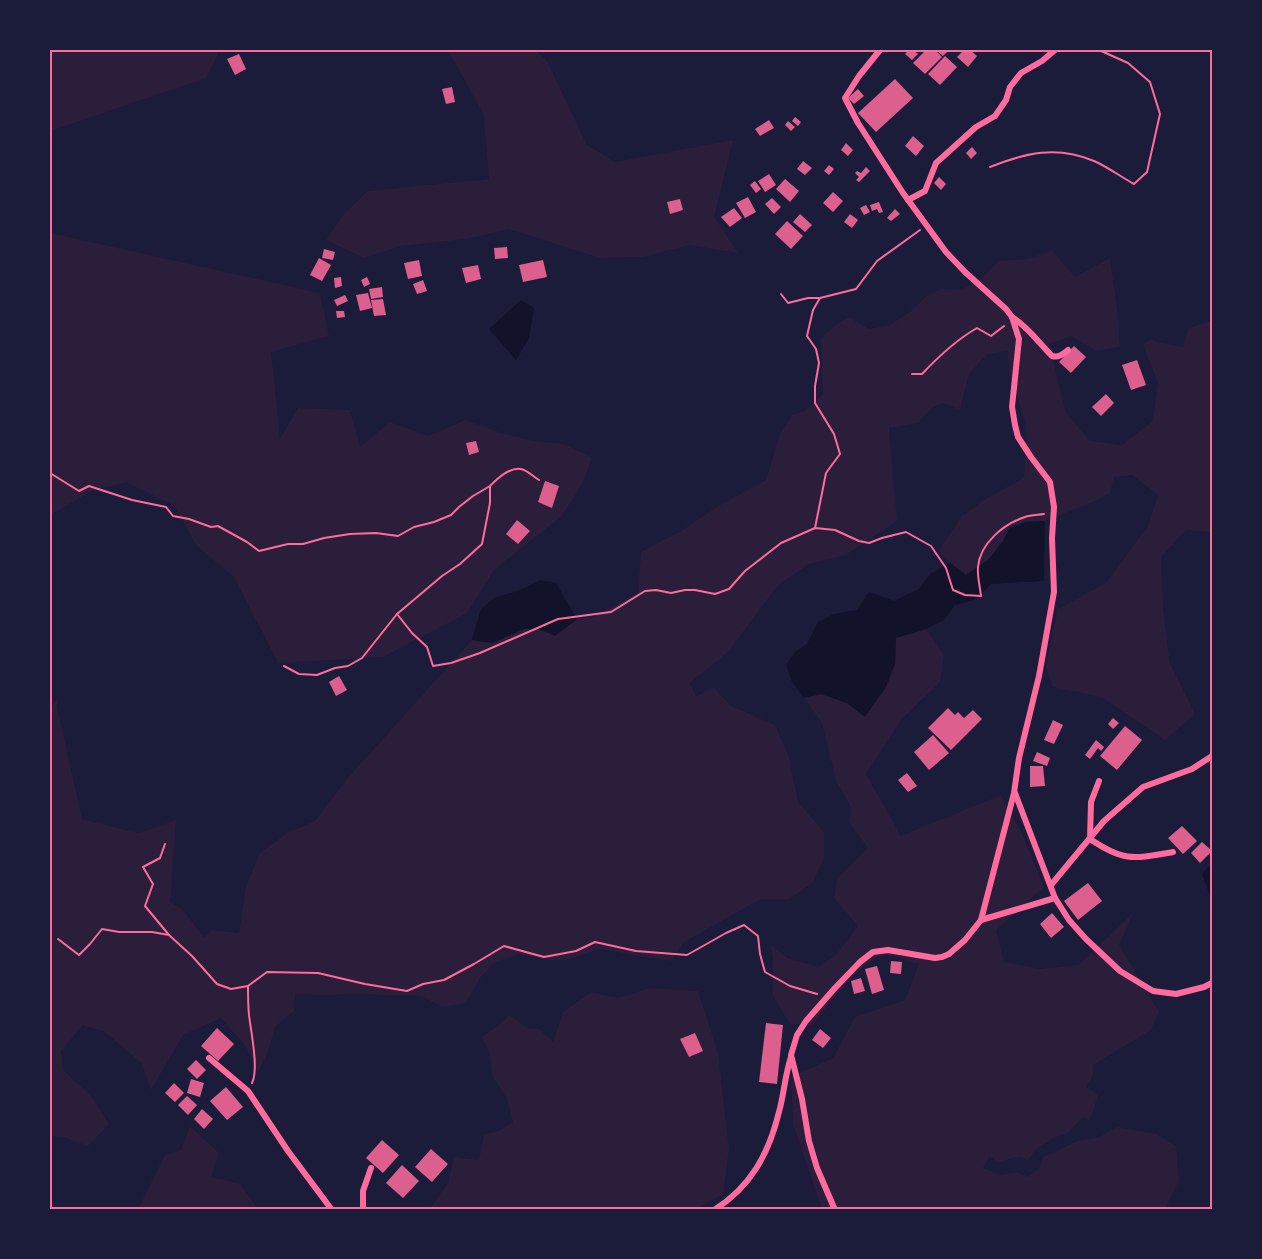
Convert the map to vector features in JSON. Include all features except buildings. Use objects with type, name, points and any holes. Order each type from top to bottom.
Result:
[{"type":"street","points":[[714,1209],[740,1191],[761,1162],[779,1114],[786,1073],[797,1035],[827,997],[860,962],[873,952],[888,950],[942,957],[957,948],[981,920],[1014,793],[1019,758],[1039,676],[1054,592],[1052,538],[1054,507],[1050,482],[1022,444],[1014,425],[1012,407],[1019,339],[1012,317],[946,252],[908,200],[858,123],[845,98],[850,88],[880,50]]},
{"type":"street","points":[[908,200],[924,191],[936,163],[976,127],[995,116],[1006,100],[1010,87],[1021,74],[1055,50]]},
{"type":"street","points":[[1012,317],[1052,356],[1060,356],[1068,350]]},
{"type":"street","points":[[1051,885],[1104,821],[1143,787],[1192,769],[1212,756]]},
{"type":"street","points":[[1090,839],[1091,802],[1099,780]]},
{"type":"street","points":[[1014,793],[1055,898],[1069,920],[1086,939],[1120,971],[1153,991],[1176,994],[1212,983]]},
{"type":"street","points":[[1090,839],[1104,849],[1130,858],[1173,852]]},
{"type":"street","points":[[981,920],[1055,898]]},
{"type":"street","points":[[791,1055],[802,1098],[809,1141],[817,1168],[835,1209]]},
{"type":"street","points":[[209,1058],[248,1091],[288,1151],[332,1209]]},
{"type":"street","points":[[363,1209],[363,1191],[371,1168]]},
{"type":"path","points":[[990,167],[1031,154],[1064,152],[1094,161],[1134,184],[1147,172],[1160,114],[1150,82],[1128,63],[1099,50]]},
{"type":"path","points":[[781,294],[788,303],[856,290],[877,261],[926,225]]},
{"type":"path","points":[[815,528],[826,473],[840,454],[834,434],[815,404],[819,363],[816,349],[807,336],[813,310],[819,298]]},
{"type":"path","points":[[912,374],[922,374],[962,337],[977,328],[991,336],[1005,326],[1016,327]]},
{"type":"path","points":[[50,472],[79,490],[89,486],[132,500],[166,507],[173,516],[211,527],[218,526],[259,551],[350,534],[376,533],[398,536],[414,527],[451,515],[510,470],[522,469],[538,480]]},
{"type":"path","points":[[284,666],[299,674],[317,675],[348,666],[362,658],[397,614],[482,544],[490,502],[490,486]]},
{"type":"path","points":[[397,614],[427,647],[433,666],[451,663],[558,619],[611,612],[645,591],[656,590],[670,593],[685,590],[715,594],[729,589],[745,571],[781,543],[815,528],[835,531],[869,543],[906,532],[931,546],[946,568],[953,590],[965,595],[981,596],[978,567],[983,549],[997,533],[1007,526],[1024,517],[1044,514],[1054,507]]},
{"type":"path","points":[[165,844],[160,858],[143,867],[153,885],[145,906],[169,935],[217,984],[231,989],[248,986],[267,972],[318,974],[407,991],[423,984],[444,980],[504,946],[544,957],[576,951],[595,942],[636,951],[687,955],[744,925],[758,936],[765,972],[790,986],[827,997]]},
{"type":"path","points":[[58,939],[79,955],[102,929],[169,935]]},
{"type":"path","points":[[248,986],[254,1053],[254,1079],[248,1091]]},
{"type":"shaded area","points":[[50,50],[220,50],[206,78],[50,131]]},
{"type":"shaded area","points":[[448,50],[535,50],[547,61],[587,145],[615,162],[733,140],[714,217],[738,253],[690,245],[643,257],[600,258],[509,229],[466,239],[400,246],[364,258],[326,240],[344,214],[368,191],[489,179],[484,115]]},
{"type":"shaded area","points":[[50,233],[320,293],[329,336],[271,352],[280,439],[298,408],[350,410],[360,447],[390,422],[428,436],[465,420],[502,433],[535,441],[565,444],[592,458],[582,484],[562,516],[494,570],[467,613],[383,657],[278,663],[234,577],[196,545],[175,506],[126,482],[92,491],[50,515]]},
{"type":"shaded area","points":[[1052,250],[1075,277],[1110,258],[1120,347],[1096,351],[1071,336],[1049,344],[1066,413],[1090,441],[1122,445],[1153,421],[1158,383],[1143,345],[1151,339],[1183,347],[1188,329],[1212,320],[1212,532],[1186,530],[1161,557],[1163,608],[1170,664],[1195,714],[1165,740],[1102,697],[1053,687],[1046,666],[1058,609],[1106,583],[1148,526],[1158,495],[1132,475],[1114,477],[1110,493],[1093,502],[1045,521],[1025,522],[1009,528],[1003,541],[988,560],[965,575],[938,552],[962,516],[987,498],[1024,478],[1026,423],[1009,373],[1008,351],[987,354],[969,374],[960,410],[944,403],[933,407],[918,423],[889,428],[897,521],[846,555],[809,564],[778,585],[728,652],[690,683],[696,696],[714,688],[731,706],[775,725],[789,757],[798,802],[824,832],[824,858],[813,882],[790,899],[761,899],[684,942],[671,961],[599,949],[567,960],[550,960],[517,954],[494,963],[480,978],[466,1003],[442,1007],[421,996],[295,994],[294,1011],[275,1027],[268,1052],[258,1072],[245,1045],[221,1018],[183,1035],[151,1090],[142,1064],[105,1032],[83,1025],[61,1051],[63,1070],[91,1096],[109,1124],[88,1146],[64,1137],[50,1136],[50,708],[58,699],[57,707],[82,819],[138,833],[176,820],[170,902],[183,910],[204,938],[211,930],[239,933],[246,886],[260,853],[287,833],[315,821],[347,779],[472,640],[492,643],[524,629],[542,630],[555,635],[577,619],[593,617],[638,593],[641,552],[766,480],[780,434],[792,415],[805,411],[823,394],[821,338],[838,323],[849,317],[869,329],[890,325],[910,312],[929,294],[943,289],[961,290],[980,280],[999,261],[1028,259]]},
{"type":"shaded area","points":[[521,300],[534,308],[529,338],[516,360],[489,329]]},
{"type":"shaded area","points":[[1045,521],[1044,580],[991,584],[977,599],[955,605],[944,620],[926,629],[896,638],[895,664],[886,687],[865,717],[847,703],[821,694],[804,698],[792,682],[786,665],[795,652],[807,644],[818,622],[834,614],[857,610],[869,592],[894,601],[919,589],[930,574],[950,563],[966,575],[988,560],[1009,529],[1025,522]]},
{"type":"shaded area","points":[[541,580],[556,583],[577,619],[555,636],[542,630],[524,629],[492,643],[472,640],[481,609],[494,598],[518,591]]},
{"type":"shaded area","points":[[926,629],[944,655],[940,682],[901,720],[866,774],[901,836],[1001,795],[1020,829],[1044,887],[996,930],[1004,962],[1040,969],[1079,965],[1133,913],[1119,945],[1159,1012],[1151,1030],[1093,1065],[1093,1075],[1086,1087],[1098,1095],[1090,1121],[1083,1117],[1069,1132],[1036,1149],[1028,1161],[1022,1157],[998,1163],[990,1156],[983,1168],[1001,1175],[1017,1172],[1027,1177],[1039,1169],[1043,1157],[1078,1141],[1099,1137],[1117,1127],[1156,1134],[1176,1146],[1179,1181],[1166,1207],[1161,1210],[822,1209],[793,1124],[791,1077],[833,1058],[855,1017],[905,1000],[919,964],[887,955],[867,964],[836,995],[813,1025],[790,1024],[773,996],[771,945],[787,958],[818,967],[836,955],[858,926],[834,898],[837,878],[868,848],[849,822],[851,807],[836,781],[822,723],[804,698],[821,694],[847,703],[895,664],[896,638]]},
{"type":"shaded area","points":[[1212,863],[1212,901],[1202,874]]},
{"type":"shaded area","points":[[650,988],[698,991],[718,1053],[729,1149],[723,1194],[696,1209],[429,1210],[448,1183],[454,1157],[479,1160],[484,1135],[501,1130],[513,1122],[507,1098],[493,1077],[489,1052],[482,1037],[510,1015],[527,1028],[539,1029],[553,1042],[563,1012],[591,992],[619,998]]},
{"type":"shaded area","points":[[190,1126],[219,1153],[211,1177],[240,1184],[258,1209],[138,1209],[165,1155],[181,1150]]}]
